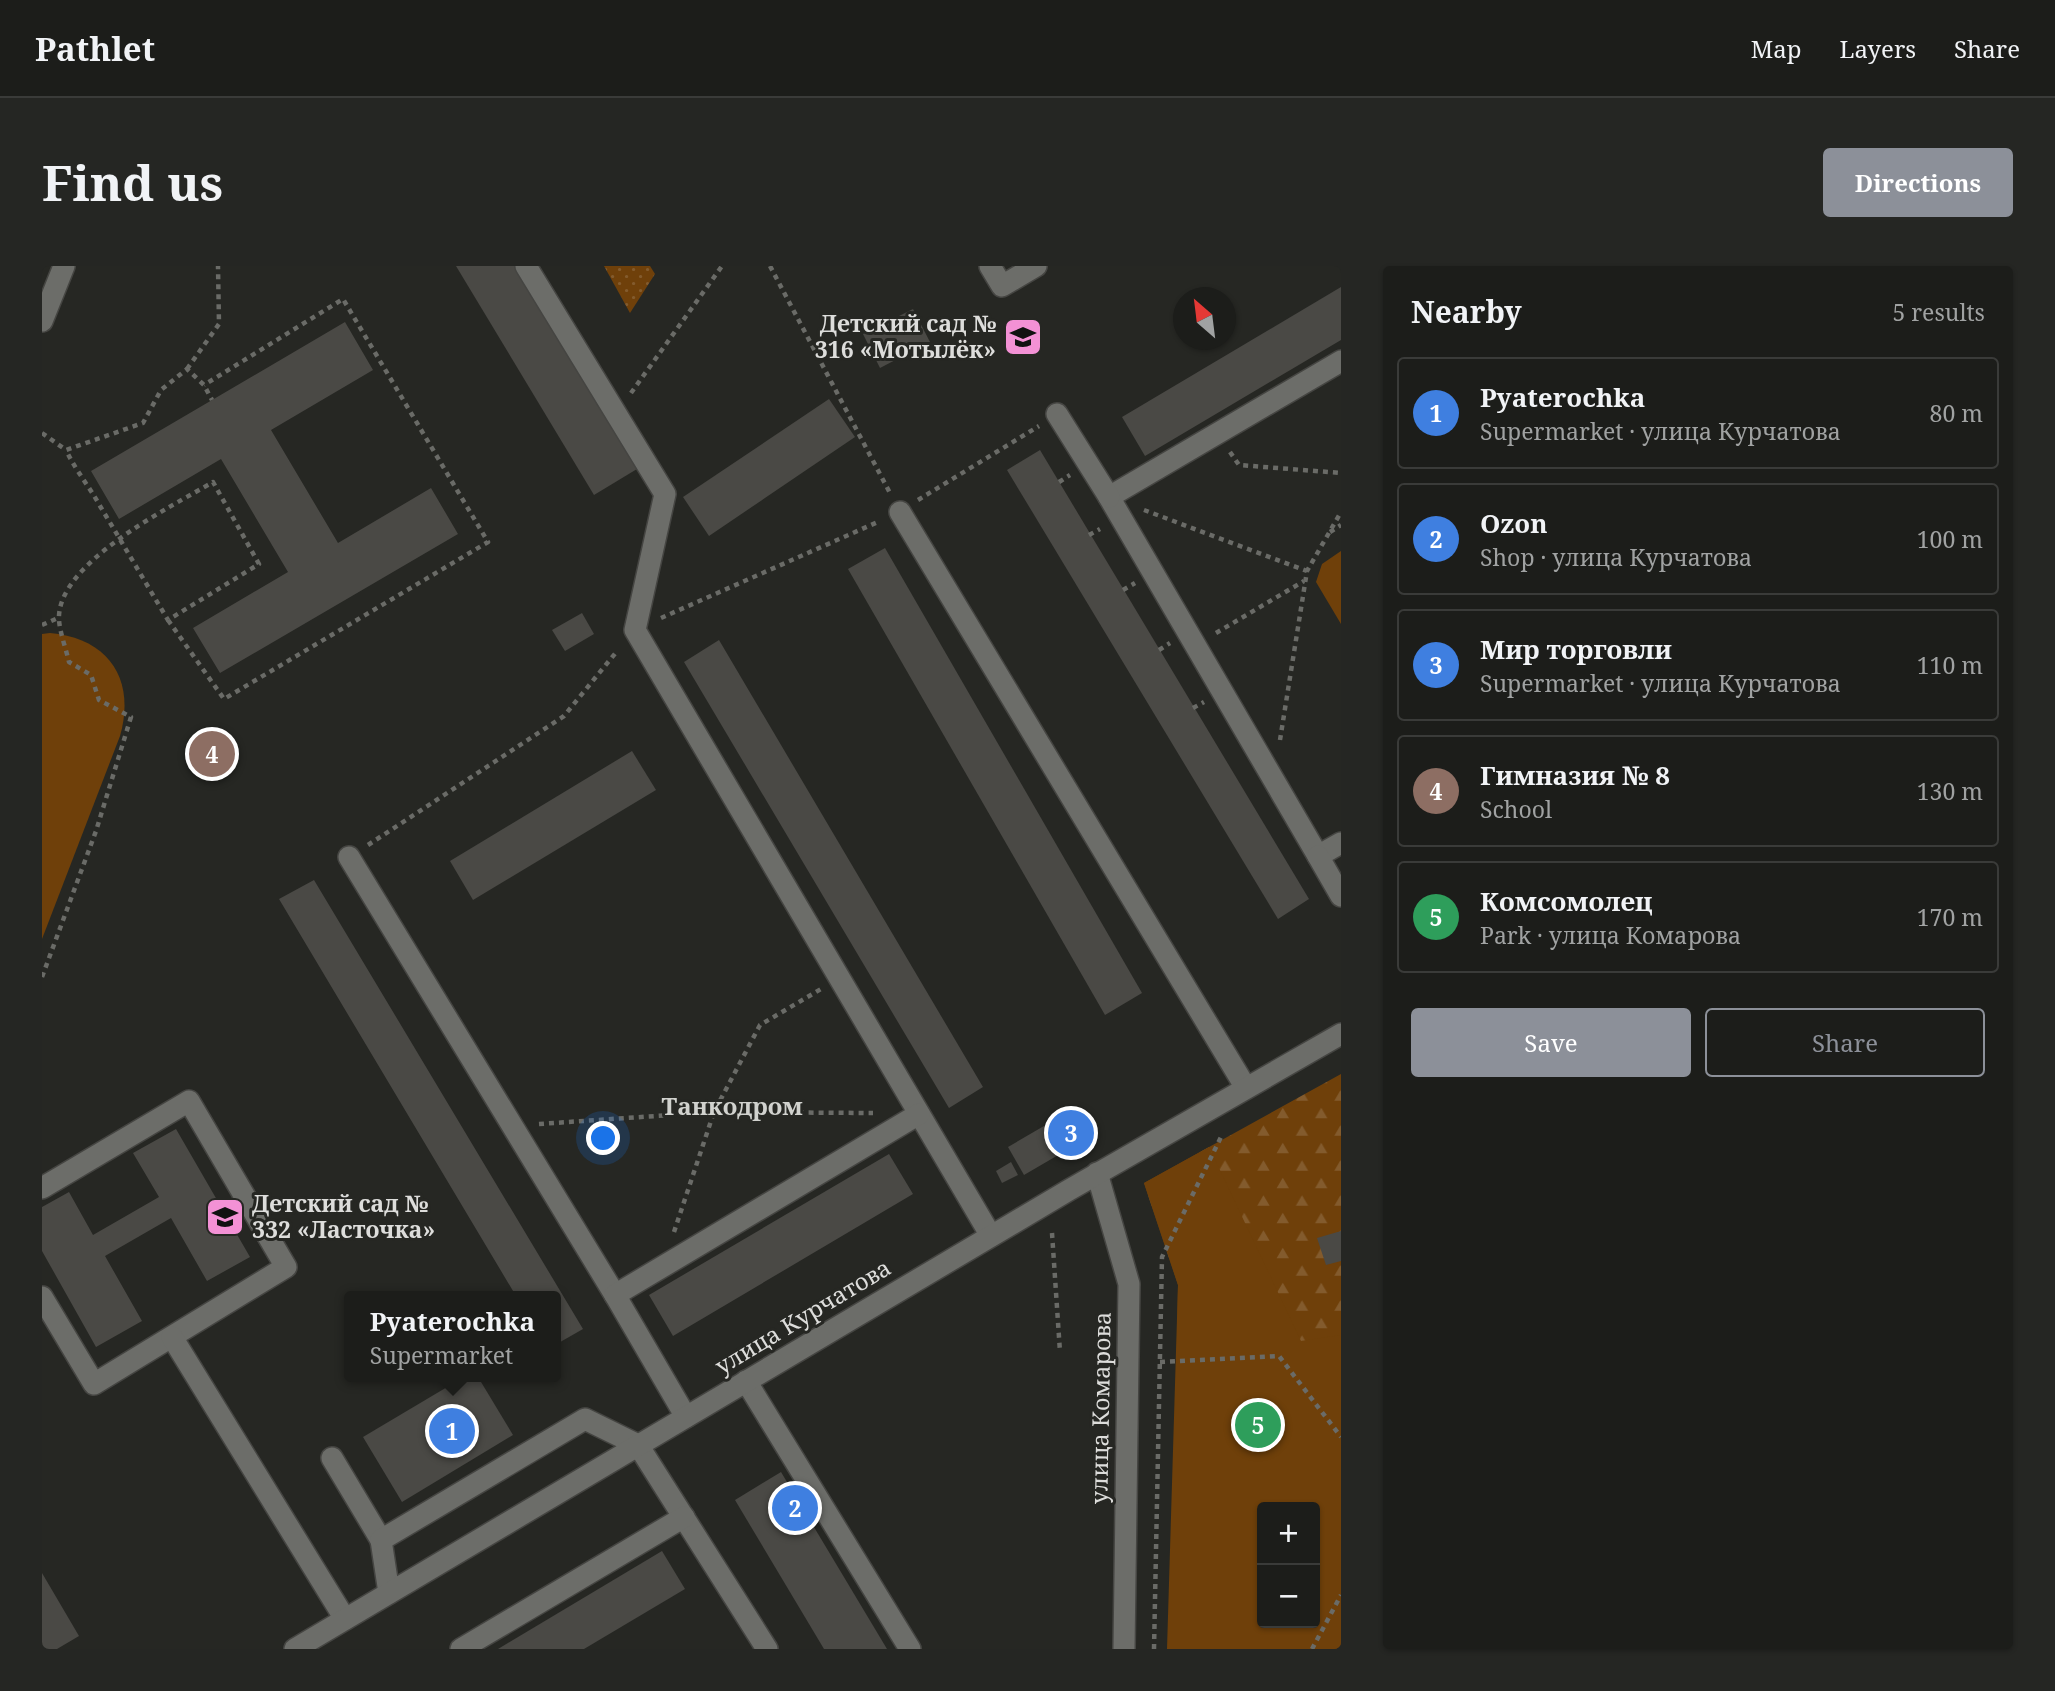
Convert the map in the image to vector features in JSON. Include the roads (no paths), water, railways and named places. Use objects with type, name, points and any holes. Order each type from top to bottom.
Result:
[{"type":"street","points":[[42,321],[64,266]]},
{"type":"street","points":[[526,266],[665,494],[635,630],[990,1236]]},
{"type":"street","points":[[990,266],[1002,286],[1036,266]]},
{"type":"street","points":[[1109,497],[1341,361]]},
{"type":"street","points":[[1057,414],[1109,497],[1341,896]]},
{"type":"street","points":[[900,512],[1246,1088]]},
{"type":"street","points":[[1318,856],[1341,843]]},
{"type":"street","points":[[349,857],[686,1417]]},
{"type":"street","name":"улица Курчатова","points":[[295,1649],[1097,1173],[1341,1034]]},
{"type":"street","points":[[42,1188],[189,1101],[286,1267],[94,1384],[42,1297]]},
{"type":"street","points":[[615,1295],[919,1114]]},
{"type":"street","name":"улица Комарова","points":[[1097,1173],[1129,1284],[1124,1649]]},
{"type":"street","points":[[172,1337],[345,1619]]},
{"type":"street","points":[[746,1381],[910,1649]]},
{"type":"street","points":[[381,1540],[585,1419],[638,1445],[766,1649]]},
{"type":"street","points":[[332,1458],[381,1540],[389,1593]]},
{"type":"street","points":[[461,1649],[684,1517]]},
{"type":"place","name":"Детский сад № 316 «Мотылёк»","points":[[1023,337]]},
{"type":"place","name":"Гимназия № 8","points":[[212,754]]},
{"type":"place","name":"Мир торговли","points":[[1071,1133]]},
{"type":"place","name":"Детский сад № 332 «Ласточка»","points":[[225,1217]]},
{"type":"place","name":"Комсомолец","points":[[1258,1425]]},
{"type":"place","name":"Pyaterochka","points":[[452,1431]]},
{"type":"place","name":"Ozon","points":[[795,1508]]},
{"type":"district","name":"Танкодром","points":[[732,1107]]}]
